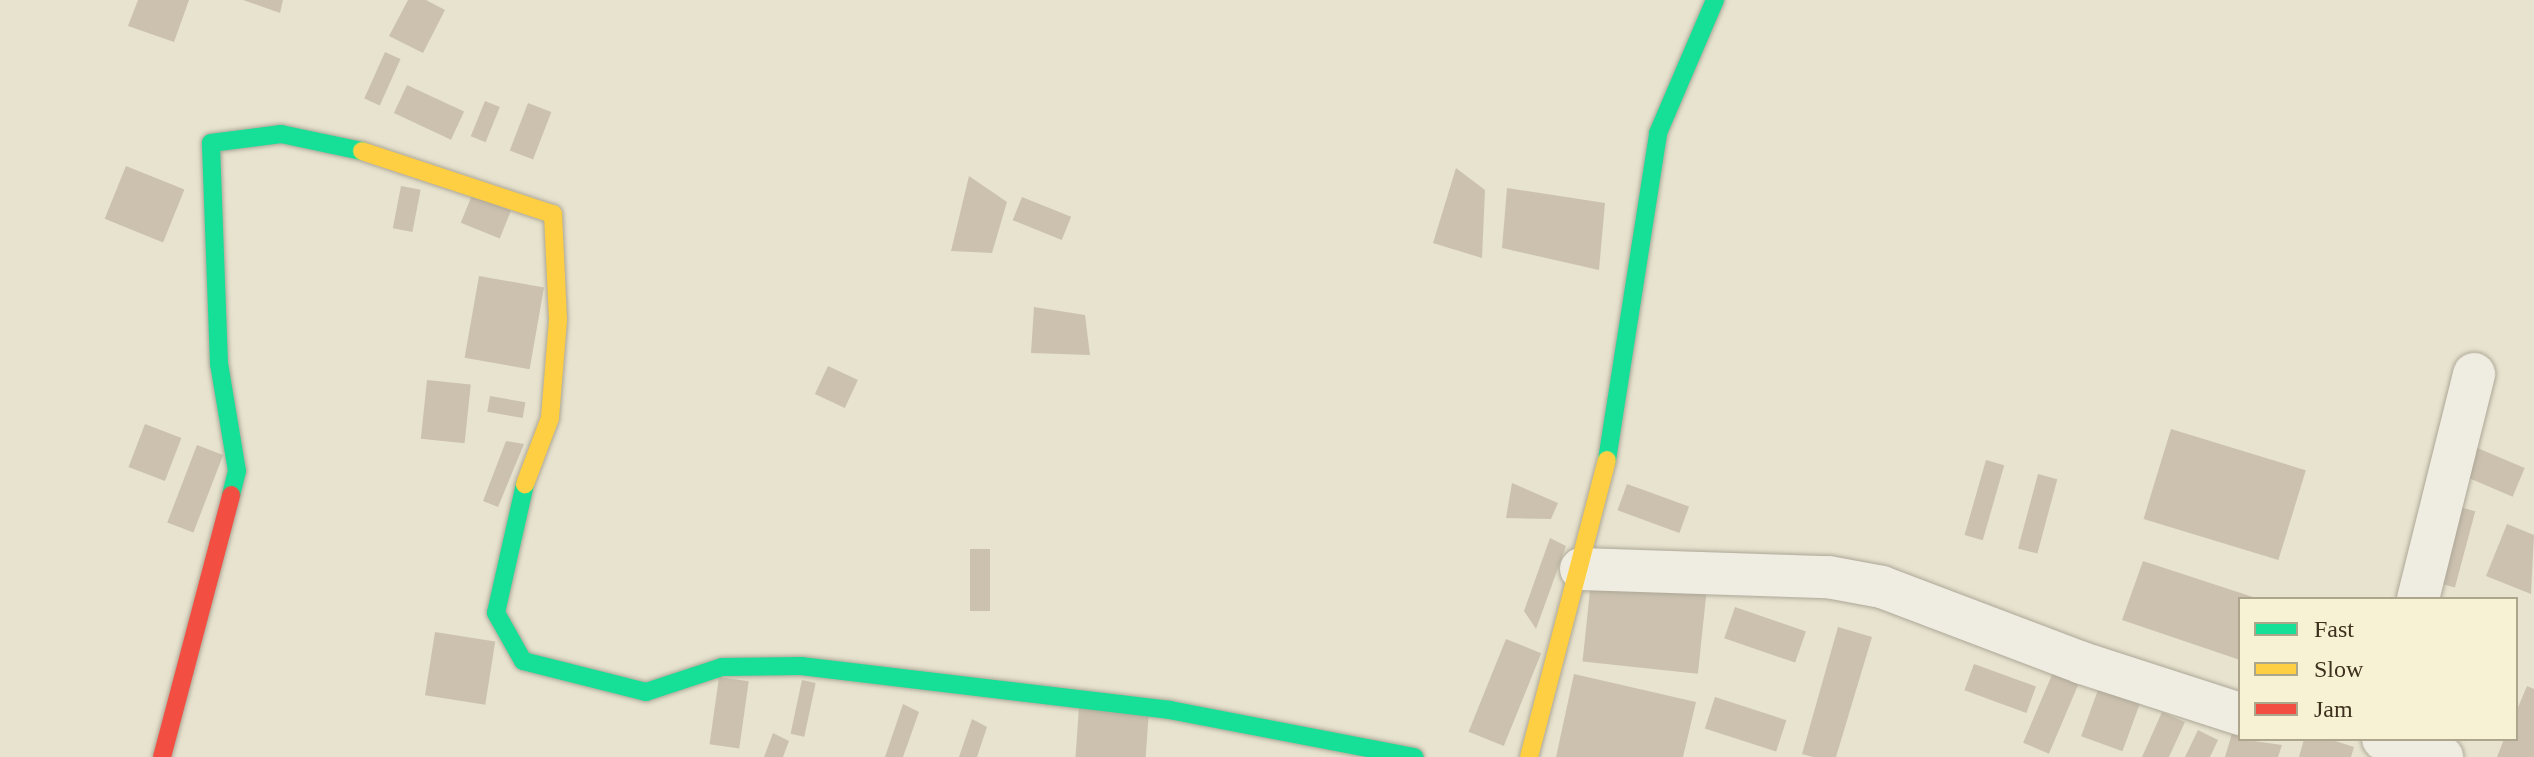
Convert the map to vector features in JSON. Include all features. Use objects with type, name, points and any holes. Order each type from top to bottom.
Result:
[{"type":"street","points":[[1529,757],[1607,463],[1658,133],[1705,2]]},
{"type":"street","points":[[162,757],[237,471],[219,364],[211,143],[281,134],[383,155],[553,214],[558,320],[550,418],[516,506],[496,613],[523,661],[646,692],[722,667],[801,666],[1170,710],[1415,757]]},
{"type":"street","points":[[2418,597],[2474,374]]},
{"type":"street","points":[[1581,569],[1828,577],[1882,587],[2082,663],[2238,713]]},
{"type":"street","points":[[2388,744],[2442,757]]},
{"type":"building","points":[[138,0],[189,0],[174,42],[128,26]]},
{"type":"building","points":[[243,0],[283,0],[280,13]]},
{"type":"building","points":[[408,0],[426,0],[445,10],[423,53],[389,36]]},
{"type":"building","points":[[385,52],[401,59],[380,106],[364,99]]},
{"type":"building","points":[[407,85],[464,112],[451,140],[394,113]]},
{"type":"building","points":[[485,101],[500,107],[486,142],[471,136]]},
{"type":"building","points":[[528,103],[551,112],[533,160],[510,151]]},
{"type":"building","points":[[126,166],[184,190],[163,242],[105,219]]},
{"type":"building","points":[[1456,168],[1485,190],[1482,258],[1433,243]]},
{"type":"building","points":[[969,176],[1007,202],[992,253],[951,251]]},
{"type":"building","points":[[401,186],[421,190],[412,232],[393,228]]},
{"type":"building","points":[[1507,188],[1605,203],[1599,270],[1502,248]]},
{"type":"building","points":[[472,195],[511,211],[500,239],[461,223]]},
{"type":"building","points":[[1022,197],[1071,217],[1062,240],[1013,220]]},
{"type":"building","points":[[479,276],[544,287],[530,369],[465,358]]},
{"type":"building","points":[[1034,307],[1085,315],[1090,355],[1031,353]]},
{"type":"building","points":[[828,366],[858,380],[845,408],[815,394]]},
{"type":"building","points":[[427,380],[471,385],[465,443],[421,439]]},
{"type":"building","points":[[490,396],[525,402],[523,418],[487,412]]},
{"type":"building","points":[[145,424],[181,438],[165,481],[129,467]]},
{"type":"building","points":[[2171,429],[2306,470],[2278,560],[2144,519]]},
{"type":"building","points":[[506,441],[524,444],[498,507],[483,501]]},
{"type":"building","points":[[197,445],[223,455],[193,533],[167,522]]},
{"type":"building","points":[[2475,447],[2525,468],[2513,497],[2463,476]]},
{"type":"building","points":[[1986,460],[2004,465],[1983,540],[1965,535]]},
{"type":"building","points":[[2038,474],[2057,479],[2037,554],[2018,548]]},
{"type":"building","points":[[1512,483],[1558,503],[1551,519],[1506,518]]},
{"type":"building","points":[[1627,484],[1689,507],[1679,533],[1617,510]]},
{"type":"building","points":[[2456,506],[2475,511],[2455,587],[2436,582]]},
{"type":"building","points":[[2507,524],[2534,535],[2531,594],[2486,576]]},
{"type":"building","points":[[1550,538],[1566,546],[1536,629],[1524,611]]},
{"type":"building","points":[[970,549],[990,549],[990,611],[970,611]]},
{"type":"building","points":[[2143,561],[2253,597],[2238,597],[2238,659],[2122,620]]},
{"type":"building","points":[[1591,581],[1706,593],[1698,674],[1583,662]]},
{"type":"building","points":[[1735,607],[1806,631],[1795,663],[1724,638]]},
{"type":"building","points":[[1838,627],[1872,637],[1836,757],[1813,757],[1802,754]]},
{"type":"building","points":[[435,632],[495,642],[485,705],[425,695]]},
{"type":"building","points":[[1506,639],[1541,653],[1504,746],[1469,732]]},
{"type":"building","points":[[1974,664],[2036,687],[2026,713],[1964,690]]},
{"type":"building","points":[[2054,670],[2080,681],[2049,754],[2023,743]]},
{"type":"building","points":[[1574,674],[1696,702],[1683,757],[1556,757]]},
{"type":"building","points":[[719,677],[749,681],[739,749],[710,744]]},
{"type":"building","points":[[2102,679],[2143,694],[2122,751],[2081,736]]},
{"type":"building","points":[[802,680],[816,683],[804,737],[791,734]]},
{"type":"building","points":[[2527,686],[2534,689],[2534,757],[2497,757],[2503,741],[2518,741],[2518,707]]},
{"type":"building","points":[[1715,697],[1786,720],[1776,752],[1705,728]]},
{"type":"building","points":[[903,704],[919,712],[903,757],[885,757]]},
{"type":"building","points":[[1079,707],[1149,712],[1146,757],[1076,757]]},
{"type":"building","points":[[2162,712],[2185,722],[2169,757],[2142,757]]},
{"type":"building","points":[[972,719],[987,727],[977,757],[959,757]]},
{"type":"building","points":[[2198,730],[2218,740],[2210,757],[2185,757]]},
{"type":"building","points":[[2233,730],[2238,731],[2238,741],[2282,745],[2278,757],[2225,757]]},
{"type":"building","points":[[773,733],[789,741],[783,757],[764,757]]},
{"type":"building","points":[[2303,741],[2335,741],[2354,747],[2351,757],[2299,757]]},
{"type":"traffic: fast","points":[[1607,460],[1658,133],[1715,0]]},
{"type":"traffic: fast","points":[[231,495],[237,471],[219,364],[211,143],[281,134],[362,151]]},
{"type":"traffic: fast","points":[[525,484],[496,613],[523,661],[646,692],[722,667],[801,666],[1170,710],[1415,757]]},
{"type":"traffic: slow","points":[[362,151],[553,214],[558,320],[550,418],[525,484]]},
{"type":"traffic: slow","points":[[1529,757],[1607,460]]},
{"type":"traffic: jam","points":[[162,757],[231,495]]}]
